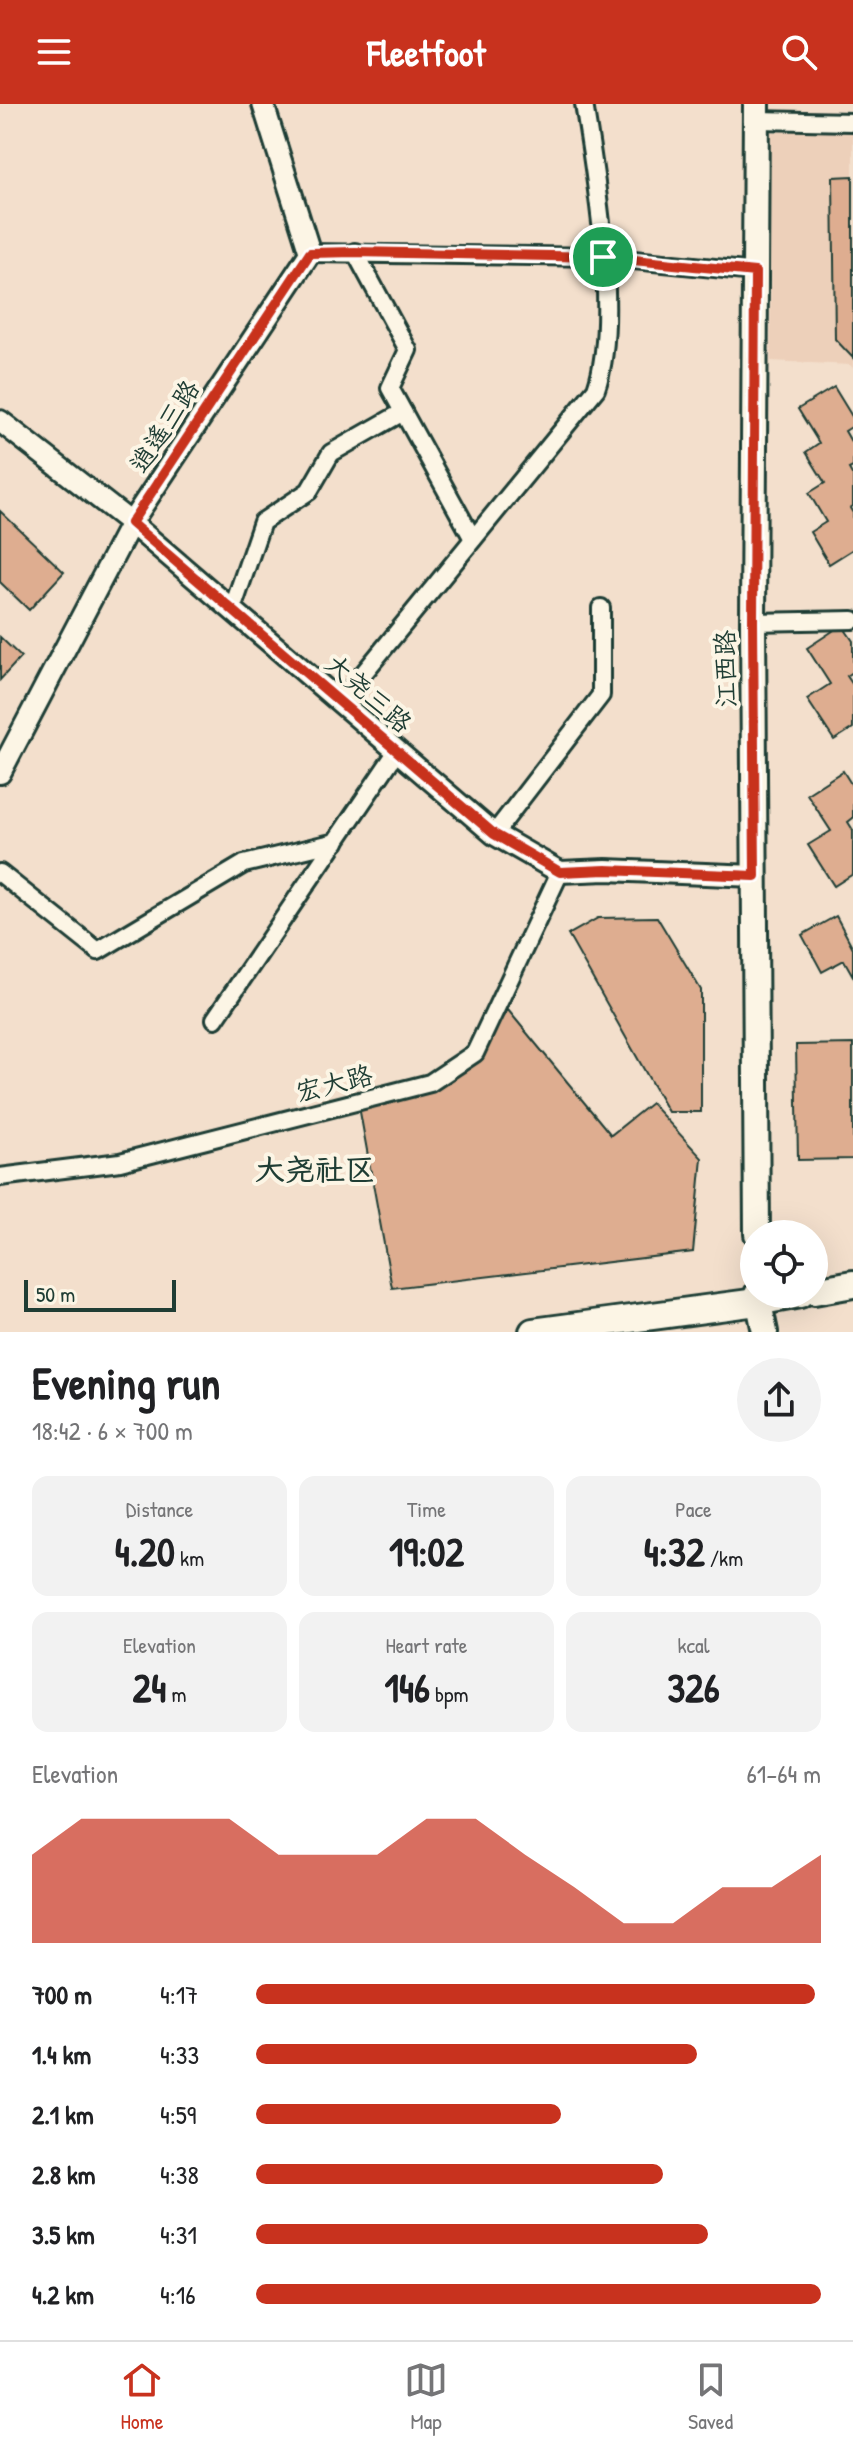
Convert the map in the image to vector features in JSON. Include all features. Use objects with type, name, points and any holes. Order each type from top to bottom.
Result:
[{"type":"main road","name":"江西路","points":[[756,112],[753,622],[757,1220]]},
{"type":"main road","points":[[828,1288],[853,1284]]},
{"type":"main road","points":[[533,1332],[740,1301]]},
{"type":"main road","points":[[759,1308],[765,1332]]},
{"type":"street","points":[[263,104],[310,253],[603,257],[755,272]]},
{"type":"street","points":[[340,702],[596,389],[603,368],[606,331],[603,257],[584,104]]},
{"type":"street","points":[[756,112],[853,122]]},
{"type":"street","points":[[355,252],[408,350],[390,388],[473,539]]},
{"type":"street","name":"逍遥三路","points":[[0,773],[131,523],[310,253]]},
{"type":"street","points":[[232,610],[262,522],[309,491],[331,453],[403,412]]},
{"type":"street","name":"大尧三路","points":[[0,421],[131,523],[494,834],[560,872]]},
{"type":"street","points":[[494,834],[601,695],[601,608]]},
{"type":"street","points":[[753,622],[853,620]]},
{"type":"street","points":[[215,1019],[397,751]]},
{"type":"street","points":[[0,873],[98,951],[244,864],[336,842]]},
{"type":"street","points":[[560,872],[606,870],[755,876]]},
{"type":"street","name":"宏大路","points":[[0,1177],[120,1162],[430,1083],[475,1053],[560,872]]},
{"type":"shaded area","points":[[769,132],[853,132],[853,368],[850,365],[771,361]]},
{"type":"building","points":[[853,176],[853,358],[835,339],[833,177]]},
{"type":"building","points":[[834,387],[853,418],[853,426],[845,431],[853,445],[853,467],[849,469],[853,476],[853,506],[850,508],[853,513],[853,549],[829,564],[810,532],[826,522],[809,493],[825,483],[806,452],[819,443],[798,409]]},
{"type":"building","points":[[0,511],[64,572],[29,610],[0,582]]},
{"type":"building","points":[[842,625],[853,641],[853,672],[847,676],[853,685],[853,728],[834,740],[807,699],[830,684],[807,648]]},
{"type":"building","points":[[0,637],[21,657],[0,680]]},
{"type":"building","points":[[843,771],[853,787],[853,818],[848,822],[853,830],[853,874],[834,886],[808,845],[831,831],[807,794]]},
{"type":"building","points":[[836,916],[853,948],[853,976],[844,960],[822,972],[802,935]]},
{"type":"building","points":[[657,917],[701,990],[701,1112],[668,1112],[568,935],[598,918]]},
{"type":"building","points":[[508,1010],[611,1135],[651,1103],[702,1158],[693,1252],[392,1288],[358,1101],[430,1083],[475,1053]]},
{"type":"building","points":[[853,1044],[853,1159],[798,1160],[796,1045]]},
{"type":"district","name":"大尧社区","points":[[315,1169]]},
{"type":"route","points":[[310,253],[603,257],[755,272],[755,876],[606,870],[560,872],[494,834],[131,523],[310,253]]}]
